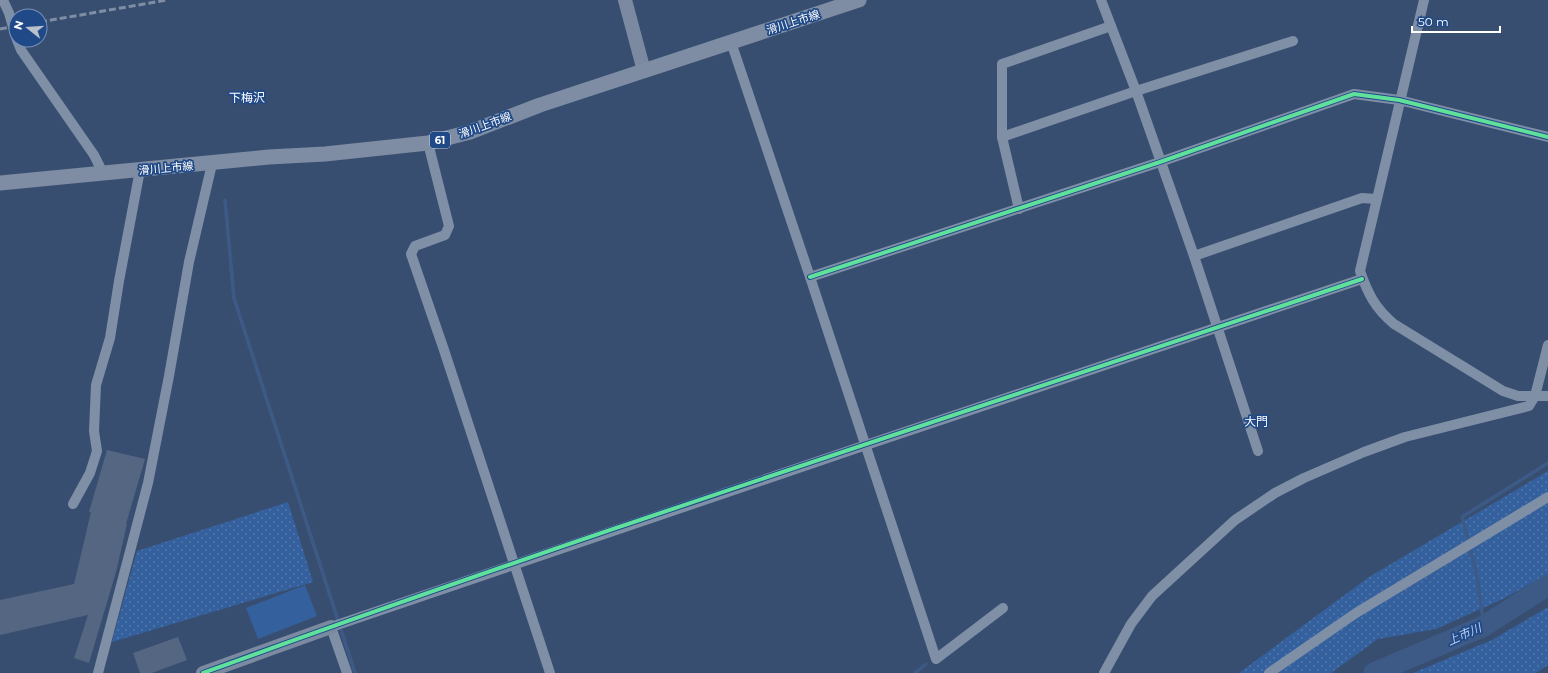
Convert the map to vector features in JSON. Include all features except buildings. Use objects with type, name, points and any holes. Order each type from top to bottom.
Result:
[{"type":"main road","name":"滑川上市線","points":[[0,183],[212,164],[269,157],[324,154],[428,143],[470,132],[540,105],[859,0]]},
{"type":"street","points":[[3,0],[8,11]]},
{"type":"street","points":[[625,0],[644,71]]},
{"type":"street","points":[[1101,0],[1136,91],[1194,256],[1258,451]]},
{"type":"street","points":[[1424,0],[1360,265],[1362,278],[1372,301],[1382,314],[1394,324],[1503,391],[1518,396],[1548,396]]},
{"type":"street","points":[[1019,209],[1002,137],[1002,64],[1111,26]]},
{"type":"street","points":[[1002,137],[1136,91],[1293,41]]},
{"type":"street","points":[[731,42],[936,659],[1003,608]]},
{"type":"street","points":[[20,48],[94,155],[103,173]]},
{"type":"street","points":[[810,277],[1160,162],[1354,94],[1399,100],[1548,137]]},
{"type":"street","points":[[428,143],[449,226],[445,235],[415,246],[411,254],[550,673]]},
{"type":"street","points":[[98,673],[148,483],[169,376],[188,262],[212,164]]},
{"type":"street","points":[[73,504],[90,473],[97,451],[94,431],[96,385],[110,338],[118,281],[140,170]]},
{"type":"street","points":[[1194,256],[1362,198],[1376,199]]},
{"type":"street","points":[[203,673],[514,564],[1362,278]]},
{"type":"street","points":[[1104,673],[1131,624],[1152,596],[1236,520],[1276,493],[1304,478],[1364,452],[1405,437],[1519,410],[1528,406],[1535,396],[1548,345]]},
{"type":"street","points":[[1269,673],[1356,612],[1548,497]]},
{"type":"street","points":[[331,627],[347,673]]},
{"type":"shaded area","points":[[1548,471],[1548,574],[1503,599],[1436,629],[1378,639],[1331,673],[1239,673],[1369,577]]},
{"type":"shaded area","points":[[288,502],[313,582],[112,642],[137,551]]},
{"type":"shaded area","points":[[305,585],[317,616],[258,639],[246,608]]},
{"type":"shaded area","points":[[1548,607],[1548,665],[1536,673],[1413,673],[1492,640]]},
{"type":"waterway","points":[[225,200],[234,298],[355,673]]},
{"type":"waterway","points":[[1484,626],[1477,576],[1462,517],[1548,463]]},
{"type":"waterway","name":"上市川","points":[[1374,673],[1484,626],[1548,585]]},
{"type":"waterway","points":[[915,673],[926,664]]},
{"type":"railway","points":[[48,21],[167,0]]},
{"type":"railway","points":[[0,29],[8,28]]},
{"type":"cycle path","points":[[810,277],[1160,162],[1354,94],[1399,100],[1548,137]]},
{"type":"cycle path","points":[[203,673],[347,621],[637,521],[1362,279]]},
{"type":"district","name":"下梅沢","points":[[247,97]]},
{"type":"district","name":"大門","points":[[1256,421]]}]
